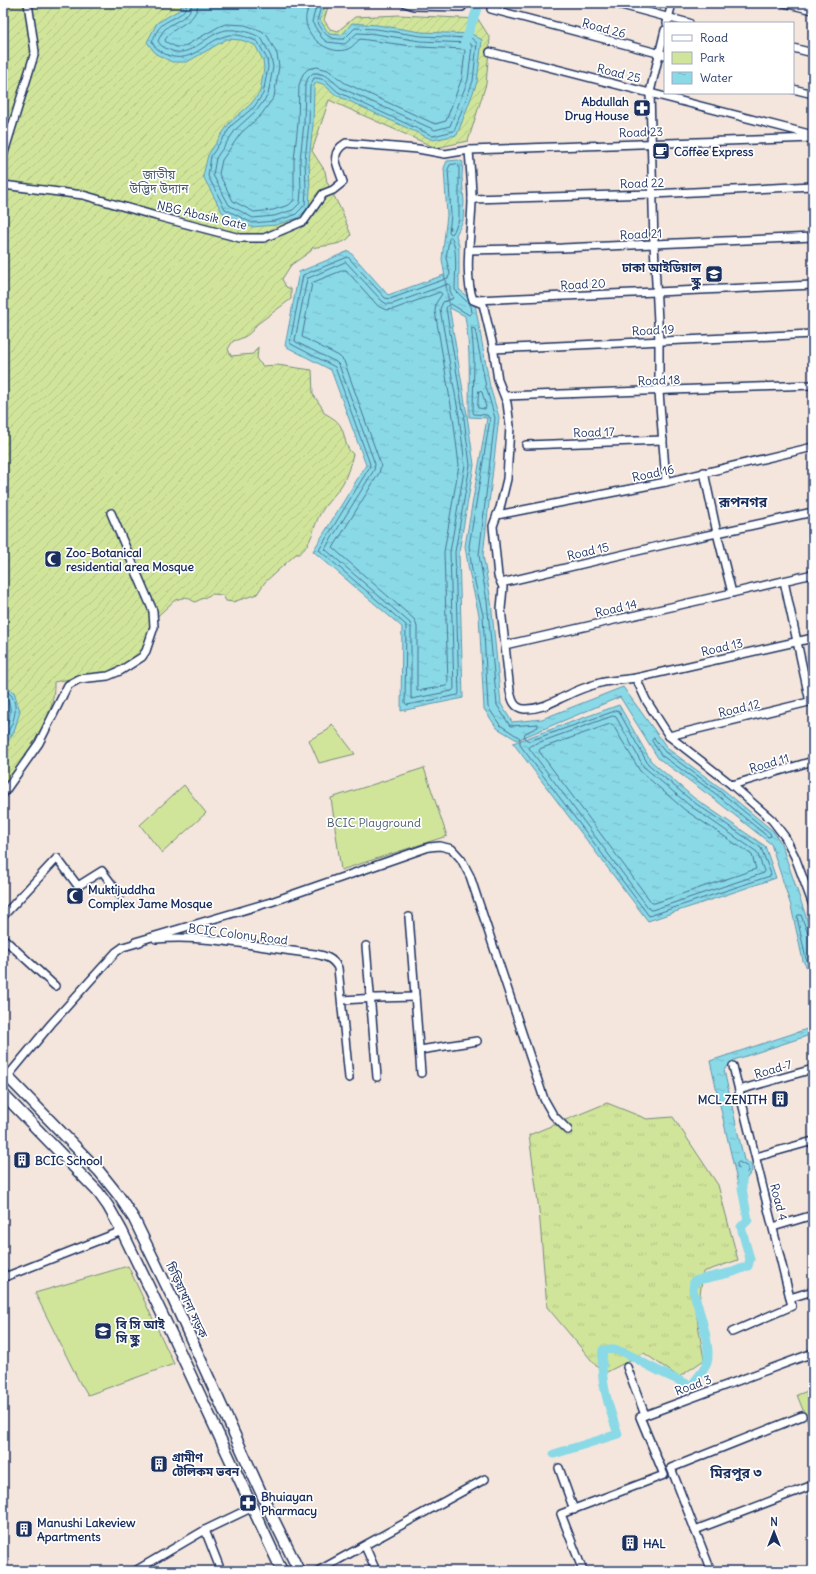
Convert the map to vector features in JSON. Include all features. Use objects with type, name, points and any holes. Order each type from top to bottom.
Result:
[{"type":"main road","name":"চিড়িয়াখানা সড়ক","points":[[4,1077],[99,1171],[118,1196],[136,1225],[173,1299],[268,1508],[299,1571]]},
{"type":"main road","points":[[3,1094],[98,1192],[108,1206],[122,1231],[282,1571]]},
{"type":"main road","points":[[122,1231],[136,1225]]},
{"type":"street","points":[[3,156],[35,52],[28,3]]},
{"type":"street","points":[[405,3],[414,6],[462,7],[463,3]]},
{"type":"street","points":[[614,3],[667,20],[682,22]]},
{"type":"street","points":[[667,20],[672,3]]},
{"type":"street","points":[[784,3],[813,10]]},
{"type":"street","name":"Road 26","points":[[491,9],[662,54]]},
{"type":"street","points":[[664,38],[662,54],[650,92],[654,244],[659,341],[659,392],[666,482]]},
{"type":"street","points":[[794,48],[813,53]]},
{"type":"street","name":"Road 25","points":[[490,52],[813,135]]},
{"type":"street","points":[[794,89],[813,94]]},
{"type":"street","name":"Road 23","points":[[333,190],[343,182],[335,156],[338,148],[346,143],[445,154],[469,150],[813,138]]},
{"type":"street","points":[[469,150],[472,199],[469,250],[470,290],[473,300]]},
{"type":"street","name":"NBG Abasik Gate","points":[[3,184],[83,195],[156,216],[235,236],[264,238],[304,221],[323,194],[333,190]]},
{"type":"street","name":"Road 22","points":[[472,199],[653,194],[813,186]]},
{"type":"street","name":"Road 21","points":[[469,250],[562,248],[813,237]]},
{"type":"street","name":"Road 20","points":[[473,300],[813,285]]},
{"type":"street","name":"Road 13","points":[[473,300],[483,304],[498,380],[505,396],[510,426],[507,480],[500,508],[493,526],[498,576],[503,587],[501,608],[510,692],[512,700],[516,706],[523,709],[540,707],[550,704],[568,694],[599,683],[636,678],[813,638]]},
{"type":"street","name":"Road 19","points":[[493,349],[813,334]]},
{"type":"street","name":"Road 18","points":[[505,396],[659,392],[813,385]]},
{"type":"street","name":"Road 17","points":[[526,445],[663,440]]},
{"type":"street","name":"Road 16","points":[[496,515],[666,482],[813,447]]},
{"type":"street","points":[[704,472],[717,534],[732,593]]},
{"type":"street","points":[[3,794],[39,743],[68,685],[79,679],[108,676],[120,671],[142,657],[150,640],[154,627],[153,611],[111,512]]},
{"type":"street","points":[[717,534],[813,512]]},
{"type":"street","name":"Road 15","points":[[501,583],[680,541],[717,534]]},
{"type":"street","points":[[811,702],[784,581],[813,574]]},
{"type":"street","name":"Road 14","points":[[505,645],[784,581]]},
{"type":"street","points":[[636,678],[646,700],[670,736],[732,785],[772,820],[785,837],[795,857],[813,904]]},
{"type":"street","name":"Road 12","points":[[670,736],[811,702]]},
{"type":"street","name":"Road 11","points":[[732,785],[813,761]]},
{"type":"street","points":[[135,942],[271,902],[423,849],[440,846],[452,849],[461,859],[470,876],[544,1099],[553,1115],[568,1130]]},
{"type":"street","points":[[3,916],[57,858],[78,886],[102,871],[120,895]]},
{"type":"street","points":[[805,883],[813,881]]},
{"type":"street","points":[[409,917],[421,1073]]},
{"type":"street","points":[[3,938],[56,986]]},
{"type":"street","name":"BCIC Colony Road","points":[[4,1077],[116,952],[135,942],[163,938],[197,938],[325,956],[334,961],[338,968],[349,1078]]},
{"type":"street","points":[[366,946],[377,1076]]},
{"type":"street","points":[[342,1000],[415,997]]},
{"type":"street","points":[[420,1050],[477,1041]]},
{"type":"street","name":"Road 4","points":[[733,1066],[790,1298]]},
{"type":"street","name":"Road-7","points":[[739,1090],[813,1069]]},
{"type":"street","points":[[756,1157],[813,1140]]},
{"type":"street","points":[[773,1226],[813,1215]]},
{"type":"street","points":[[3,1272],[6,1277],[122,1231]]},
{"type":"street","points":[[732,1332],[792,1306],[790,1298],[813,1291]]},
{"type":"street","name":"Road 3","points":[[645,1415],[813,1353]]},
{"type":"street","points":[[583,1571],[561,1514],[664,1475],[640,1417],[645,1415],[627,1368]]},
{"type":"street","points":[[711,1571],[671,1468],[802,1416]]},
{"type":"street","points":[[559,1468],[574,1510]]},
{"type":"street","points":[[318,1571],[485,1479]]},
{"type":"street","points":[[695,1530],[813,1485]]},
{"type":"street","points":[[135,1571],[205,1530],[253,1507]]},
{"type":"street","points":[[205,1530],[222,1571]]},
{"type":"street","points":[[365,1546],[376,1571]]},
{"type":"green space","name":"জাতীয় উদ্ভিদ উদ্যান","points":[[3,3],[329,3],[324,20],[330,29],[338,31],[355,17],[400,15],[478,19],[490,38],[486,84],[468,141],[436,148],[329,100],[312,151],[325,171],[327,182],[342,212],[351,235],[348,239],[339,243],[312,248],[311,251],[291,265],[282,279],[286,287],[291,289],[291,299],[256,325],[249,333],[233,341],[228,349],[231,356],[253,354],[258,347],[257,360],[263,366],[277,365],[312,370],[313,394],[323,409],[323,412],[333,418],[340,425],[348,448],[353,454],[343,483],[322,510],[307,546],[265,582],[257,594],[233,602],[226,601],[223,595],[212,594],[195,602],[186,597],[175,600],[150,623],[146,644],[140,653],[130,661],[107,673],[54,682],[51,706],[43,729],[31,750],[3,789]]},
{"type":"green space","points":[[332,724],[355,754],[319,763],[309,740],[328,730]]},
{"type":"green space","name":"BCIC Playground","points":[[424,768],[447,836],[341,870],[331,798]]},
{"type":"green space","points":[[184,785],[206,813],[162,853],[140,825]]},
{"type":"green space","points":[[607,1103],[647,1119],[673,1117],[718,1185],[738,1260],[703,1272],[697,1318],[704,1360],[679,1377],[644,1353],[603,1374],[547,1307],[539,1210],[529,1135]]},
{"type":"green space","points":[[128,1266],[174,1364],[88,1395],[81,1385],[35,1293]]},
{"type":"green space","points":[[813,1389],[813,1435],[797,1395]]},
{"type":"water","points":[[184,3],[326,3],[320,20],[329,34],[342,35],[352,23],[377,25],[421,32],[472,34],[482,40],[477,82],[457,135],[433,140],[336,95],[323,84],[316,82],[314,86],[313,124],[309,161],[309,207],[298,218],[276,225],[251,227],[222,212],[203,176],[208,155],[230,122],[251,104],[260,92],[264,68],[263,60],[255,45],[241,40],[227,39],[187,62],[172,62],[156,54],[147,42],[157,23],[179,10]]},
{"type":"water","points":[[458,160],[463,162],[462,177],[464,202],[463,221],[456,235],[459,246],[459,289],[475,304],[490,387],[499,417],[483,555],[491,601],[501,704],[512,722],[542,719],[623,687],[668,749],[725,791],[773,831],[781,843],[813,937],[813,978],[803,961],[791,906],[771,844],[713,798],[658,758],[620,697],[517,740],[497,728],[484,709],[479,615],[465,546],[487,418],[469,417],[469,354],[465,316],[450,308],[442,259],[447,215],[444,168],[447,161]]},
{"type":"water","points":[[349,251],[388,295],[444,275],[474,465],[459,552],[463,698],[401,711],[402,627],[313,551],[366,465],[331,370],[285,346],[299,272]]},
{"type":"water","points":[[3,685],[14,692],[20,711],[14,732],[3,747]]},
{"type":"water","points":[[619,705],[651,761],[694,798],[765,846],[776,878],[648,921],[513,743]]},
{"type":"water","points":[[813,1027],[813,1034],[734,1060],[724,1070],[744,1160],[751,1164],[752,1171],[744,1182],[738,1185],[710,1061]]},
{"type":"waterway","points":[[464,45],[479,3]]},
{"type":"waterway","points":[[554,1454],[618,1434],[608,1404],[602,1372],[603,1350],[616,1350],[623,1352],[691,1386],[704,1369],[707,1363],[708,1347],[704,1327],[693,1290],[694,1281],[733,1272],[748,1266],[750,1259],[741,1227],[748,1220],[742,1188],[742,1172]]},
{"type":"place","name":"Abdullah Drug House","points":[[642,108]]},
{"type":"place","name":"Coffee Express","points":[[661,151]]},
{"type":"place","name":"ঢাকা আইডিয়াল স্কুল","points":[[714,274]]},
{"type":"place","name":"Zoo-Botanical residential area Mosque","points":[[53,559]]},
{"type":"place","name":"Muktijuddha Complex Jame Mosque","points":[[75,896]]},
{"type":"place","name":"MCL ZENITH","points":[[780,1099]]},
{"type":"place","name":"BCIC School","points":[[22,1160]]},
{"type":"place","name":"বি সি আই সি স্কুল","points":[[103,1331]]},
{"type":"place","name":"গ্রামীণ টেলিকম ভবন","points":[[159,1464]]},
{"type":"place","name":"Bhuiayan Pharmacy","points":[[248,1503]]},
{"type":"place","name":"Manushi Lakeview Apartments","points":[[24,1529]]},
{"type":"place","name":"HAL","points":[[630,1543]]},
{"type":"district","name":"রূপনগর","points":[[743,502]]},
{"type":"district","name":"মিরপুর ৩","points":[[736,1473]]}]
